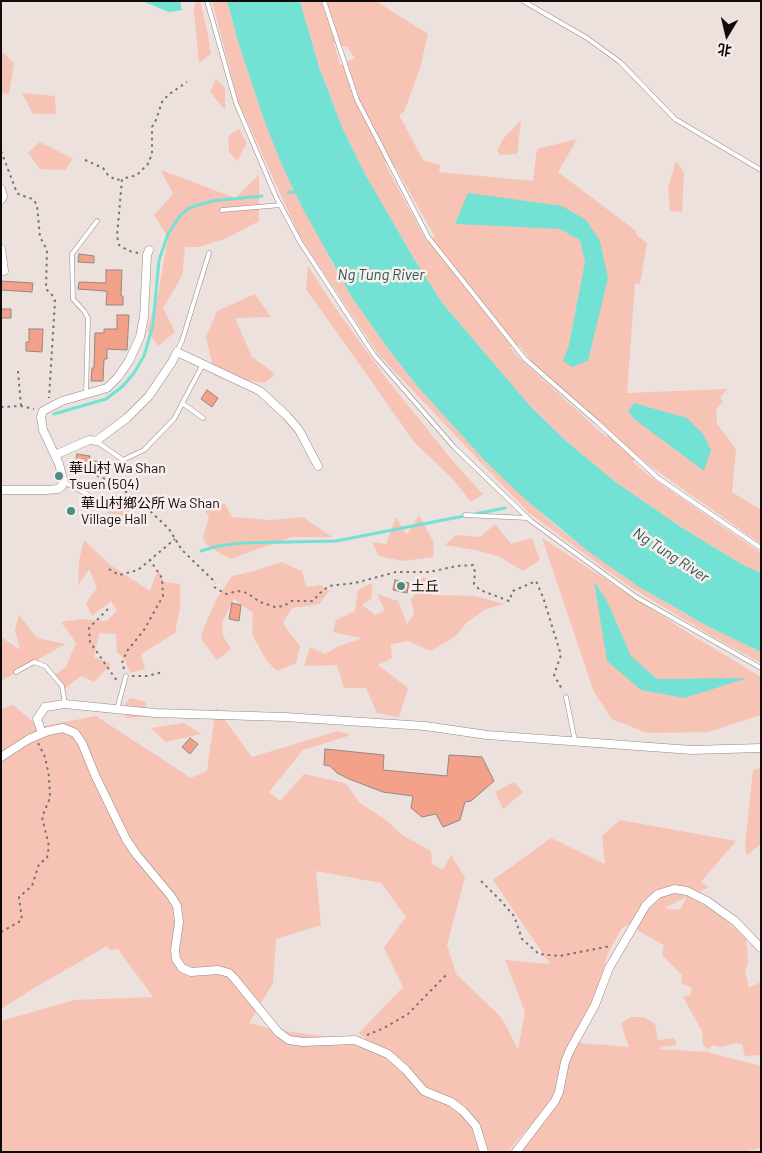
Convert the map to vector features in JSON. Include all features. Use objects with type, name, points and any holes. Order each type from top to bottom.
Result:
[{"type":"street","points":[[1,189],[3,196],[1,200]]},
{"type":"street","points":[[1,249],[4,271]]},
{"type":"street","points":[[1,490],[46,490],[58,489],[62,486],[59,453],[43,430],[41,417],[43,411],[62,401],[107,388],[118,377],[133,353],[140,337],[144,316],[148,252]]},
{"type":"street","points":[[59,453],[89,440],[96,441],[127,418],[149,396],[177,352],[260,391],[299,430],[318,466]]},
{"type":"street","points":[[39,735],[37,719],[45,707],[65,704],[155,713],[285,717],[425,726],[487,735],[692,750],[761,748]]},
{"type":"street","points":[[1,756],[54,729],[66,728],[75,733],[80,739],[129,845],[169,893],[177,906],[179,922],[175,950],[178,962],[182,968],[191,972],[218,970],[228,972],[273,1027],[289,1040],[303,1042],[355,1040],[388,1054],[406,1070],[424,1091],[451,1102],[462,1111],[476,1126],[484,1152]]},
{"type":"street","points":[[516,1152],[555,1101],[559,1092],[565,1062],[595,1005],[609,968],[646,905],[658,894],[674,889],[687,892],[706,901],[735,921],[761,948]]},
{"type":"lane","points":[[207,1],[236,103],[281,205],[300,242],[374,355],[454,447],[528,518],[636,597],[761,668]]},
{"type":"lane","points":[[324,1],[357,100],[378,144],[428,237],[461,276],[525,359],[658,478],[761,548]]},
{"type":"lane","points":[[523,1],[587,38],[620,62],[675,120],[761,170]]},
{"type":"lane","points":[[222,210],[281,205]]},
{"type":"lane","points":[[86,395],[88,318],[73,300],[72,254],[97,221]]},
{"type":"lane","points":[[177,352],[209,254]]},
{"type":"lane","points":[[96,441],[123,460],[144,450],[174,419],[203,364]]},
{"type":"lane","points":[[182,403],[203,418]]},
{"type":"lane","points":[[62,481],[111,507]]},
{"type":"lane","points":[[465,515],[528,518]]},
{"type":"lane","points":[[16,672],[34,662],[45,666],[62,686],[65,704]]},
{"type":"lane","points":[[117,709],[126,676]]},
{"type":"lane","points":[[566,697],[575,741]]},
{"type":"path","points":[[85,160],[103,168],[108,175],[116,180],[137,175],[148,164],[153,145],[152,127],[162,102],[168,95],[187,82]]},
{"type":"path","points":[[1,151],[17,193],[20,196],[33,199],[37,205],[40,237],[47,250],[46,289],[55,301],[49,398],[43,411],[21,406],[1,406]]},
{"type":"path","points":[[122,179],[117,236],[119,245],[129,251],[148,252]]},
{"type":"path","points":[[18,371],[21,406]]},
{"type":"path","points":[[59,453],[76,468],[113,482],[155,515],[169,529],[182,550],[216,583]]},
{"type":"path","points":[[113,482],[123,460]]},
{"type":"path","points":[[108,569],[119,574],[138,570],[176,539]]},
{"type":"path","points":[[150,560],[162,578],[163,596],[144,630],[127,651],[122,664],[126,676],[147,676],[163,672]]},
{"type":"path","points":[[214,587],[226,594],[238,591],[247,593],[260,602],[275,607],[284,606],[291,601],[313,601],[329,586],[355,583],[396,572],[429,572],[457,566],[473,565],[475,572],[474,584],[480,590],[510,601],[513,591],[536,581],[543,597],[561,655],[554,675],[566,697]]},
{"type":"path","points":[[108,609],[89,628],[90,642],[123,689]]},
{"type":"path","points":[[1,932],[22,920],[19,897],[32,886],[39,864],[47,858],[49,846],[42,817],[50,798],[50,776],[39,735]]},
{"type":"path","points":[[481,881],[514,916],[522,939],[539,954],[559,956],[623,944]]},
{"type":"path","points":[[355,1040],[384,1028],[408,1014],[446,975]]},
{"type":"shaded area","points":[[196,1],[200,1],[211,54],[199,63],[194,9]]},
{"type":"shaded area","points":[[212,1],[227,1],[239,45],[263,117],[330,259],[351,296],[418,387],[484,460],[557,527],[639,587],[707,626],[761,652],[761,663],[627,585],[529,513],[379,355],[300,237],[238,101]]},
{"type":"shaded area","points":[[300,1],[321,1],[327,18],[328,1],[344,1],[345,3],[346,1],[376,1],[428,34],[420,68],[404,112],[399,115],[423,160],[440,165],[439,172],[533,181],[537,149],[577,139],[558,172],[636,231],[636,235],[647,243],[640,284],[635,283],[627,393],[727,389],[720,398],[723,401],[716,410],[717,424],[736,449],[732,492],[761,510],[761,544],[637,455],[633,462],[648,475],[761,553],[761,573],[743,565],[681,527],[614,481],[564,439],[531,407],[443,304],[413,257],[365,174],[342,127],[319,67]],"holes":[[[334,43],[347,47],[355,58],[340,65]],[[384,162],[396,168],[435,237],[426,240]],[[519,345],[533,363],[611,431],[606,437],[518,357],[510,347]]]},
{"type":"shaded area","points":[[1,51],[14,63],[9,94],[1,93]]},
{"type":"shaded area","points":[[216,79],[225,88],[225,110],[210,92]]},
{"type":"shaded area","points":[[22,93],[55,96],[56,114],[33,114]]},
{"type":"shaded area","points":[[521,120],[517,154],[500,155],[497,150],[504,138]]},
{"type":"shaded area","points":[[239,129],[247,143],[237,161],[229,152],[228,136]]},
{"type":"shaded area","points":[[40,142],[73,159],[65,170],[40,169],[28,153]]},
{"type":"shaded area","points":[[676,161],[684,173],[682,212],[670,211],[668,188]]},
{"type":"shaded area","points":[[161,170],[235,198],[259,175],[259,221],[227,238],[199,247],[185,247],[182,276],[163,308],[175,332],[158,346],[147,330],[158,295],[168,237],[154,215],[173,194]]},
{"type":"shaded area","points":[[308,266],[334,306],[386,378],[456,465],[483,494],[471,502],[452,478],[415,443],[306,289]]},
{"type":"shaded area","points":[[255,294],[271,317],[235,318],[252,357],[275,374],[265,383],[215,376],[206,337],[217,311]]},
{"type":"shaded area","points":[[111,493],[124,499],[131,517],[107,513]]},
{"type":"shaded area","points":[[201,504],[225,504],[232,517],[271,520],[303,517],[332,537],[292,537],[230,559],[207,545],[203,538],[209,517]]},
{"type":"shaded area","points":[[419,515],[434,543],[433,557],[402,561],[379,556],[372,542],[386,544],[396,517],[407,535]]},
{"type":"shaded area","points":[[495,524],[511,544],[532,538],[540,560],[523,571],[500,557],[480,551],[445,545],[456,535],[480,537]]},
{"type":"shaded area","points":[[542,538],[690,634],[761,677],[761,715],[708,732],[647,733],[612,719],[594,692]]},
{"type":"shaded area","points":[[84,540],[110,565],[150,591],[158,570],[164,582],[180,584],[180,608],[175,633],[141,654],[145,669],[130,673],[125,660],[117,652],[116,634],[99,633],[94,657],[111,664],[94,682],[81,676],[62,691],[53,676],[66,667],[76,643],[61,622],[81,619],[107,621],[117,610],[111,601],[92,616],[86,603],[97,588],[89,569],[78,585],[79,561]]},
{"type":"shaded area","points":[[281,562],[302,571],[306,587],[320,585],[329,591],[319,604],[292,608],[283,622],[300,646],[296,663],[277,671],[266,660],[252,634],[253,613],[234,599],[222,623],[223,636],[231,649],[217,660],[201,639],[202,632],[216,600],[232,576]]},
{"type":"shaded area","points":[[417,578],[430,578],[434,582],[431,595],[474,596],[505,604],[486,609],[466,623],[456,636],[431,651],[408,641],[391,644],[392,658],[378,665],[408,688],[399,717],[377,713],[366,688],[344,688],[337,665],[304,666],[310,647],[325,654],[337,647],[362,638],[333,632],[336,620],[355,611],[358,590],[372,583],[372,598],[362,605],[375,615],[385,610],[377,594],[398,601],[407,624],[414,614],[411,600],[417,591]]},
{"type":"shaded area","points":[[19,615],[37,638],[65,644],[1,681],[1,637],[20,650],[15,630]]},
{"type":"shaded area","points":[[130,698],[146,702],[144,717],[126,718],[125,704]]},
{"type":"shaded area","points":[[13,705],[39,727],[96,716],[191,778],[207,771],[216,708],[252,757],[338,731],[351,735],[303,750],[269,792],[280,801],[304,774],[345,783],[360,803],[387,821],[402,835],[431,851],[432,864],[443,870],[451,855],[465,877],[447,945],[456,974],[501,1017],[518,1049],[525,1012],[505,960],[550,964],[493,880],[551,838],[605,864],[602,836],[620,820],[736,841],[701,882],[709,887],[689,897],[716,912],[746,938],[748,964],[745,971],[749,988],[761,982],[761,1055],[745,1056],[742,1044],[735,1043],[721,1047],[713,1045],[708,1049],[703,1045],[702,1031],[683,997],[691,995],[692,988],[681,983],[682,975],[662,955],[664,945],[635,929],[641,919],[622,928],[607,955],[595,1005],[579,1043],[629,1047],[621,1024],[631,1017],[644,1017],[655,1024],[658,1040],[674,1038],[677,1045],[660,1049],[707,1052],[761,1066],[761,1148],[742,1152],[508,1152],[545,1115],[548,1106],[507,1152],[490,1152],[480,1139],[484,1152],[1,1152],[1,1021],[75,1000],[153,997],[118,949],[110,950],[107,946],[1,1009],[1,709]],"holes":[[[316,871],[381,883],[406,917],[384,948],[403,987],[359,1033],[380,1051],[355,1040],[276,1030],[249,1023],[273,983],[276,939],[321,925]],[[687,897],[680,910],[664,908]]]},
{"type":"shaded area","points":[[184,723],[201,734],[166,742],[151,728]]},
{"type":"shaded area","points":[[760,768],[761,844],[747,855],[745,847],[753,770]]},
{"type":"shaded area","points":[[514,782],[523,792],[503,809],[495,792]]},
{"type":"water","points":[[142,1],[180,1],[182,10],[169,12]]},
{"type":"water","name":"Ng Tung River","points":[[227,1],[300,1],[319,67],[342,127],[365,174],[413,257],[443,304],[531,407],[564,439],[614,481],[681,527],[743,565],[761,573],[761,652],[707,626],[639,587],[588,551],[526,500],[484,460],[418,387],[351,296],[302,207],[281,163],[263,117],[239,45]]},
{"type":"water","points":[[468,193],[562,206],[586,220],[600,241],[608,278],[588,361],[572,367],[563,361],[569,345],[585,262],[580,240],[560,229],[455,224]]},
{"type":"water","points":[[634,403],[687,418],[703,434],[711,450],[704,471],[634,419],[628,411]]},
{"type":"water","points":[[594,581],[608,603],[631,656],[657,679],[747,678],[685,698],[641,690],[607,661]]},
{"type":"building","points":[[79,254],[94,256],[94,263],[78,262]]},
{"type":"building","points":[[106,270],[122,270],[121,296],[123,296],[123,305],[106,305],[107,292],[105,291],[78,289],[79,282],[106,283]]},
{"type":"building","points":[[1,281],[33,283],[32,292],[1,290]]},
{"type":"building","points":[[1,309],[11,309],[11,318],[1,318]]},
{"type":"building","points":[[117,315],[129,315],[127,350],[107,349],[107,359],[104,359],[103,381],[91,381],[92,368],[94,368],[95,333],[104,333],[104,329],[117,329]]},
{"type":"building","points":[[29,329],[43,329],[42,352],[26,351],[26,342],[29,342]]},
{"type":"building","points":[[207,390],[218,398],[212,407],[201,399]]},
{"type":"building","points":[[77,454],[90,456],[88,466],[75,464]]},
{"type":"building","points":[[95,461],[109,464],[107,474],[94,472]]},
{"type":"building","name":"土丘","points":[[395,580],[409,583],[407,593],[393,590]]},
{"type":"building","points":[[232,603],[241,605],[239,621],[229,619]]},
{"type":"building","points":[[190,738],[198,744],[190,754],[182,747]]},
{"type":"building","points":[[325,749],[384,755],[383,770],[447,776],[449,755],[482,757],[494,781],[471,801],[465,802],[460,820],[443,827],[436,814],[422,817],[411,808],[413,796],[383,792],[349,779],[337,773],[330,766],[324,765]]},
{"type":"waterway","points":[[288,192],[298,192]]},
{"type":"waterway","points":[[54,414],[106,399],[123,386],[134,373],[144,356],[153,325],[159,260],[168,234],[179,217],[189,208],[212,201],[262,196]]},
{"type":"waterway","points":[[201,551],[218,546],[242,543],[336,541],[505,508]]},
{"type":"place","name":"華山村 Wa Shan Tsuen (504)","points":[[59,476]]},
{"type":"place","name":"華山村鄉公所 Wa Shan Village Hall","points":[[71,511]]},
{"type":"place","name":"土丘","points":[[401,586]]}]
